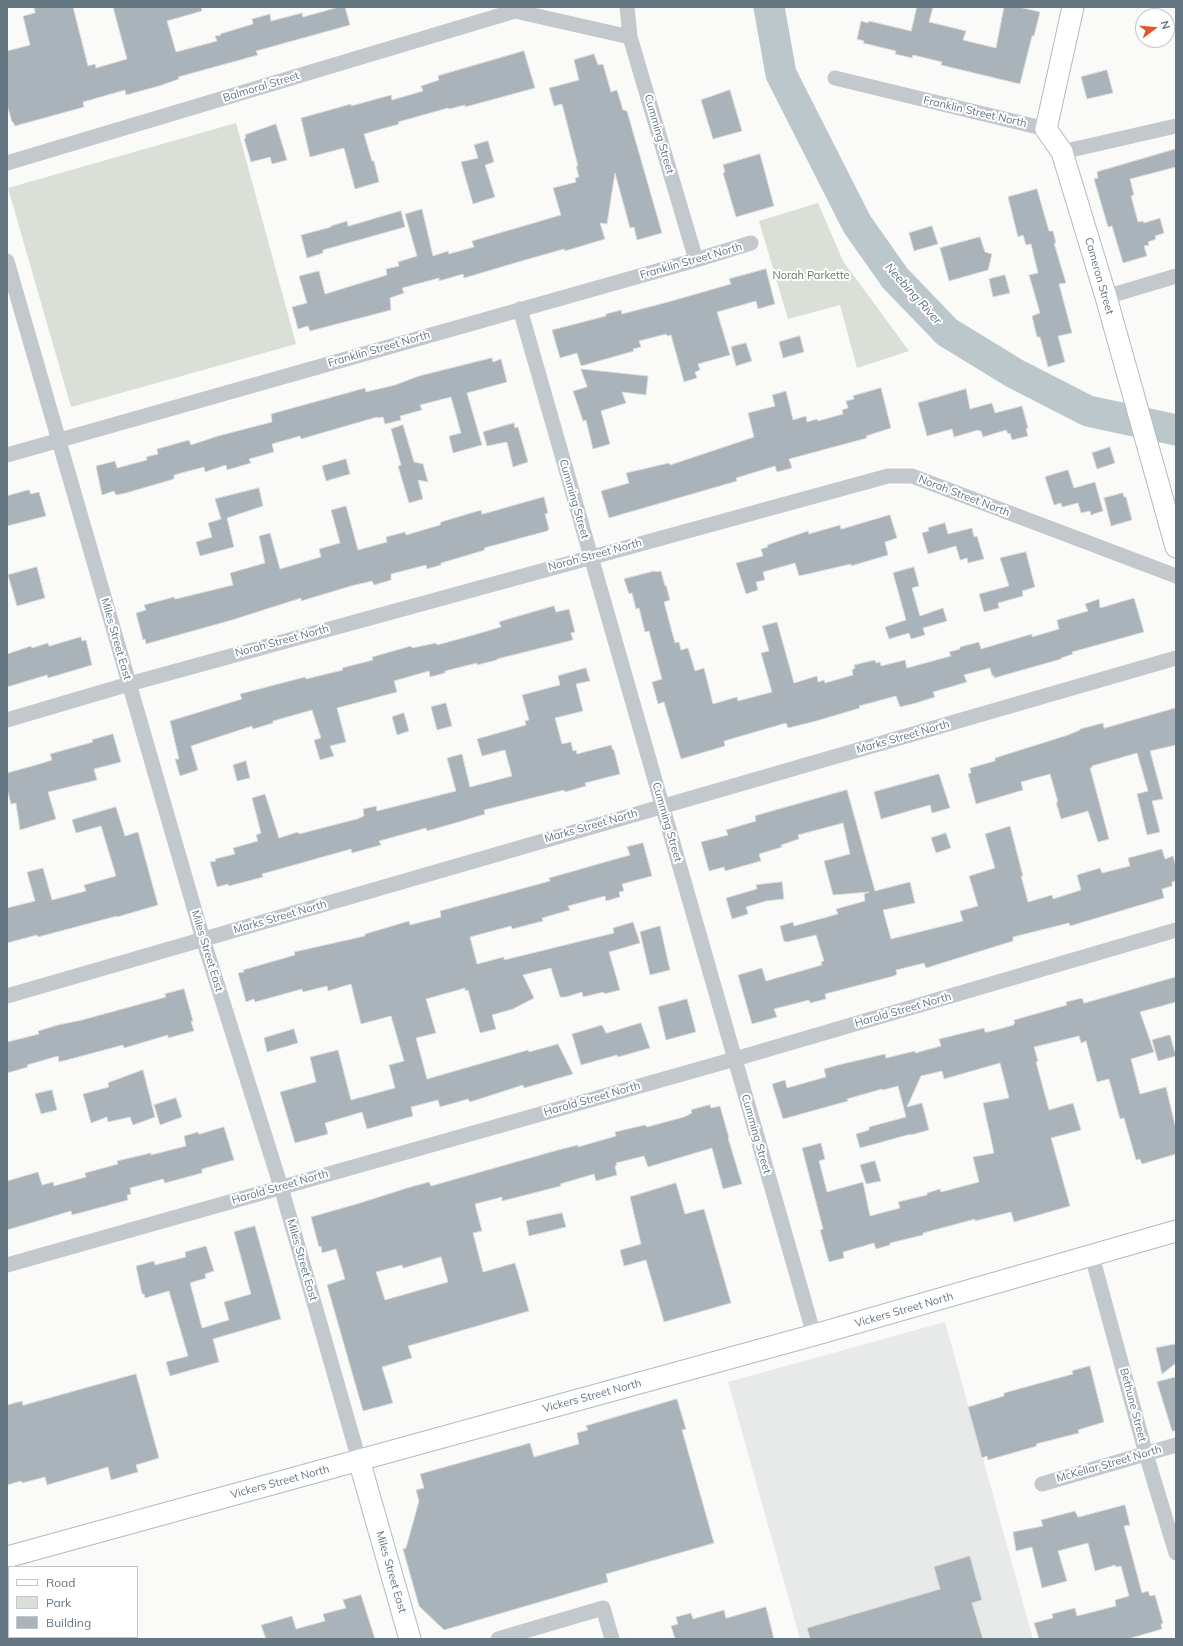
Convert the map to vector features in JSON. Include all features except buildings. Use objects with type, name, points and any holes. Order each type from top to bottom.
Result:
[{"type":"street","points":[[500,7],[630,38]]},
{"type":"street","name":"Cumming Street","points":[[627,7],[630,38],[696,260]]},
{"type":"street","points":[[1046,129],[1073,7]]},
{"type":"street","name":"Balmoral Street","points":[[7,163],[516,11]]},
{"type":"street","name":"Franklin Street North","points":[[835,78],[1046,129]]},
{"type":"street","points":[[1062,152],[1176,126]]},
{"type":"street","name":"Cameron Street","points":[[1046,129],[1062,152],[1106,297],[1176,547]]},
{"type":"street","name":"Franklin Street North","points":[[7,455],[696,260],[751,243]]},
{"type":"street","name":"Miles Street East","points":[[7,261],[202,939],[281,1187],[410,1639]]},
{"type":"street","points":[[1106,297],[1176,276]]},
{"type":"street","name":"Cumming Street","points":[[520,309],[814,1335]]},
{"type":"street","name":"Norah Street North","points":[[7,720],[129,684],[590,556],[888,476],[912,476],[1176,576]]},
{"type":"street","name":"Marks Street North","points":[[7,996],[1176,658]]},
{"type":"street","name":"Harold Street North","points":[[7,1265],[735,1058],[1176,930]]},
{"type":"street","name":"Vickers Street North","points":[[7,1557],[814,1335],[1176,1231]]},
{"type":"street","name":"Bethune Street","points":[[1092,1256],[1146,1454],[1176,1553]]},
{"type":"street","name":"McKellar Street North","points":[[1042,1484],[1176,1445]]},
{"type":"street","points":[[498,1639],[603,1608],[612,1639]]},
{"type":"shaded area","points":[[945,1322],[1033,1639],[800,1639],[728,1382]]},
{"type":"green space","points":[[236,123],[296,344],[71,407],[8,188]]},
{"type":"green space","name":"Norah Parkette","points":[[818,203],[843,261],[909,351],[857,368],[840,305],[788,319],[759,221]]},
{"type":"waterway","name":"Neebing River","points":[[769,7],[781,74],[857,224],[895,278],[947,332],[1014,373],[1088,411],[1176,430]]}]
